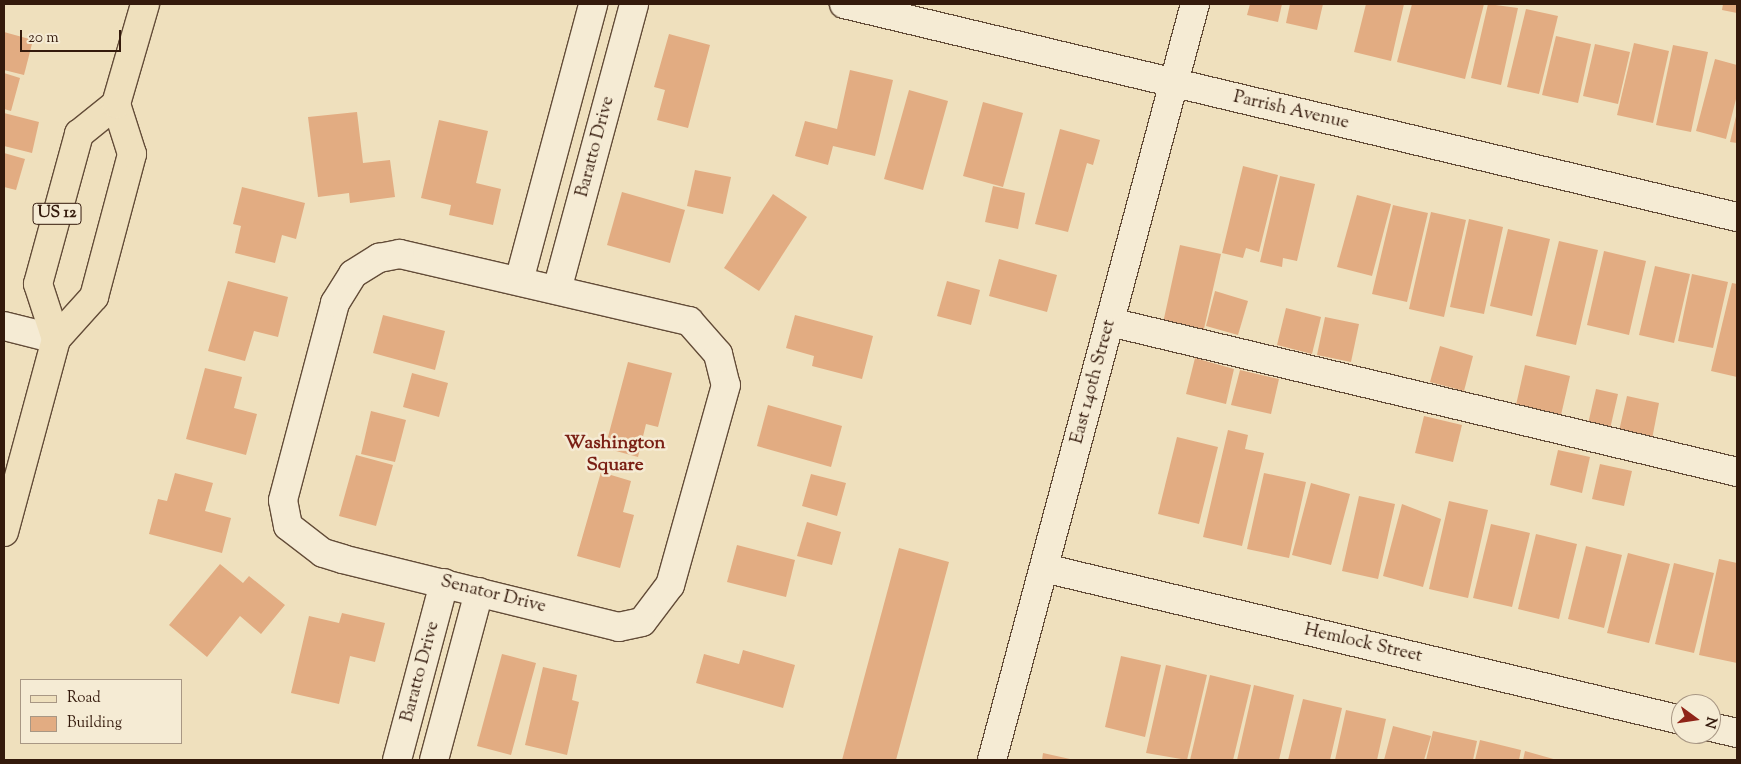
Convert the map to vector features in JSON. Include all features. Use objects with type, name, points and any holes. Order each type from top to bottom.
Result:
[{"type":"main road","points":[[4,532],[56,339],[94,297],[132,154],[116,104],[144,4]]},
{"type":"main road","name":"US 12","points":[[56,339],[38,284],[79,134],[116,104]]},
{"type":"street","points":[[519,281],[592,4]]},
{"type":"street","name":"Baratto Drive","points":[[557,290],[634,4]]},
{"type":"street","name":"Parrish Avenue","points":[[844,4],[1737,217]]},
{"type":"street","name":"East 140th Street","points":[[992,760],[1195,4]]},
{"type":"street","name":"Senator Drive","points":[[400,254],[557,290],[689,321],[718,354],[726,385],[670,585],[642,622],[620,627],[323,553],[288,526],[283,500],[335,303],[353,274],[379,258],[400,254]]},
{"type":"street","points":[[1110,322],[1737,472]]},
{"type":"street","points":[[4,326],[56,339]]},
{"type":"street","name":"Hemlock Street","points":[[1044,568],[1671,718]]},
{"type":"street","name":"Baratto Drive","points":[[397,760],[444,583]]},
{"type":"street","name":"Baratto Drive","points":[[434,760],[479,592]]},
{"type":"street","points":[[1721,729],[1737,733]]},
{"type":"building","points":[[1250,4],[1282,4],[1278,22],[1247,15]]},
{"type":"building","points":[[1290,4],[1323,4],[1317,30],[1286,23]]},
{"type":"building","points":[[1366,4],[1404,4],[1391,61],[1354,52]]},
{"type":"building","points":[[1412,4],[1484,4],[1465,79],[1397,62]]},
{"type":"building","points":[[1488,4],[1518,8],[1501,85],[1471,78]]},
{"type":"building","points":[[1723,4],[1737,4],[1737,13],[1722,10]]},
{"type":"building","points":[[1526,9],[1558,16],[1539,94],[1507,87]]},
{"type":"building","points":[[4,32],[33,40],[24,75],[4,70]]},
{"type":"building","points":[[669,34],[710,45],[688,128],[657,120],[665,90],[654,87]]},
{"type":"building","points":[[1556,36],[1591,44],[1578,103],[1542,95]]},
{"type":"building","points":[[1634,43],[1669,51],[1653,123],[1617,115]]},
{"type":"building","points":[[1595,44],[1630,52],[1618,104],[1583,96]]},
{"type":"building","points":[[1673,45],[1708,52],[1691,132],[1656,125]]},
{"type":"building","points":[[1715,59],[1737,65],[1737,95],[1726,139],[1696,131]]},
{"type":"building","points":[[850,70],[893,80],[875,156],[833,146],[828,165],[795,156],[805,121],[837,129]]},
{"type":"building","points":[[4,73],[20,78],[11,111],[4,109]]},
{"type":"building","points":[[909,90],[948,101],[923,190],[884,179]]},
{"type":"building","points":[[983,102],[1023,113],[1003,187],[963,176]]},
{"type":"building","points":[[357,112],[363,163],[390,160],[395,197],[350,203],[349,193],[318,197],[308,117]]},
{"type":"building","points":[[1737,112],[1737,143],[1730,142]]},
{"type":"building","points":[[4,113],[39,122],[32,153],[4,146]]},
{"type":"building","points":[[439,120],[488,131],[476,183],[501,189],[493,225],[449,215],[451,205],[421,198]]},
{"type":"building","points":[[1060,129],[1100,140],[1093,165],[1087,163],[1068,232],[1035,224]]},
{"type":"building","points":[[4,153],[25,159],[16,190],[4,187]]},
{"type":"building","points":[[1243,166],[1278,175],[1259,252],[1246,248],[1243,258],[1222,253]]},
{"type":"building","points":[[695,170],[731,177],[723,214],[687,206]]},
{"type":"building","points":[[1280,176],[1315,184],[1297,261],[1283,258],[1282,267],[1260,262]]},
{"type":"building","points":[[993,186],[1025,193],[1018,229],[985,222]]},
{"type":"building","points":[[242,187],[305,203],[296,239],[282,235],[275,263],[235,253],[241,226],[233,224]]},
{"type":"building","points":[[622,192],[685,210],[670,263],[607,245]]},
{"type":"building","points":[[773,194],[807,217],[759,291],[724,268]]},
{"type":"building","points":[[1357,195],[1391,204],[1372,276],[1337,267]]},
{"type":"building","points":[[1393,205],[1428,213],[1407,302],[1372,294]]},
{"type":"building","points":[[1431,212],[1466,220],[1444,317],[1409,309]]},
{"type":"building","points":[[1469,219],[1503,227],[1484,314],[1450,307]]},
{"type":"building","points":[[1508,229],[1550,239],[1532,316],[1490,306]]},
{"type":"building","points":[[1559,241],[1598,250],[1576,345],[1536,336]]},
{"type":"building","points":[[1180,245],[1221,254],[1203,333],[1163,323]]},
{"type":"building","points":[[1604,251],[1646,261],[1629,335],[1587,325]]},
{"type":"building","points":[[999,259],[1057,275],[1047,312],[989,296]]},
{"type":"building","points":[[1655,266],[1690,274],[1674,343],[1639,335]]},
{"type":"building","points":[[1692,274],[1728,282],[1713,348],[1678,341]]},
{"type":"building","points":[[228,281],[288,297],[278,337],[254,331],[245,361],[208,351]]},
{"type":"building","points":[[947,281],[980,290],[971,325],[937,316]]},
{"type":"building","points":[[1732,283],[1737,284],[1737,377],[1711,371]]},
{"type":"building","points":[[1215,291],[1248,301],[1238,335],[1206,326]]},
{"type":"building","points":[[1286,308],[1321,317],[1312,354],[1277,345]]},
{"type":"building","points":[[383,315],[445,331],[435,370],[373,353]]},
{"type":"building","points":[[795,315],[873,336],[862,379],[812,366],[814,356],[786,348]]},
{"type":"building","points":[[1325,317],[1359,324],[1351,362],[1317,355]]},
{"type":"building","points":[[1440,346],[1473,356],[1464,391],[1430,382]]},
{"type":"building","points":[[1195,358],[1234,369],[1226,404],[1186,394]]},
{"type":"building","points":[[628,362],[672,373],[658,427],[646,424],[638,457],[605,448]]},
{"type":"building","points":[[1525,365],[1570,376],[1561,415],[1516,405]]},
{"type":"building","points":[[205,368],[242,377],[234,408],[257,414],[246,455],[186,439]]},
{"type":"building","points":[[1240,370],[1279,379],[1271,414],[1231,405]]},
{"type":"building","points":[[412,373],[448,383],[439,417],[403,407]]},
{"type":"building","points":[[1596,389],[1618,394],[1610,429],[1588,424]]},
{"type":"building","points":[[1627,396],[1659,403],[1652,439],[1619,431]]},
{"type":"building","points":[[768,405],[842,426],[831,467],[757,446]]},
{"type":"building","points":[[371,411],[406,420],[395,462],[361,454]]},
{"type":"building","points":[[1424,416],[1462,425],[1453,462],[1415,453]]},
{"type":"building","points":[[1228,430],[1248,435],[1245,449],[1264,453],[1242,546],[1203,537]]},
{"type":"building","points":[[1177,437],[1218,447],[1199,524],[1158,514]]},
{"type":"building","points":[[1558,450],[1590,457],[1582,493],[1550,485]]},
{"type":"building","points":[[356,455],[393,465],[376,526],[339,516]]},
{"type":"building","points":[[1600,464],[1632,471],[1624,506],[1592,499]]},
{"type":"building","points":[[601,472],[631,481],[623,512],[634,515],[620,568],[577,556]]},
{"type":"building","points":[[175,473],[213,483],[205,511],[231,518],[222,553],[149,534],[158,499],[167,501]]},
{"type":"building","points":[[1264,473],[1306,482],[1289,558],[1247,549]]},
{"type":"building","points":[[811,474],[846,483],[837,516],[802,506]]},
{"type":"building","points":[[1311,483],[1350,494],[1331,565],[1292,555]]},
{"type":"building","points":[[1359,496],[1395,504],[1378,579],[1342,571]]},
{"type":"building","points":[[1449,501],[1488,510],[1468,598],[1429,589]]},
{"type":"building","points":[[1402,504],[1441,519],[1423,587],[1383,576]]},
{"type":"building","points":[[807,522],[841,532],[832,565],[797,556]]},
{"type":"building","points":[[1491,524],[1530,533],[1512,607],[1473,598]]},
{"type":"building","points":[[1536,534],[1577,544],[1559,619],[1518,609]]},
{"type":"building","points":[[737,545],[795,560],[786,597],[727,582]]},
{"type":"building","points":[[1586,546],[1622,555],[1604,628],[1568,619]]},
{"type":"building","points":[[899,548],[949,562],[896,760],[842,760]]},
{"type":"building","points":[[1628,553],[1670,564],[1649,643],[1607,633]]},
{"type":"building","points":[[1719,559],[1737,563],[1737,663],[1699,655]]},
{"type":"building","points":[[1674,563],[1714,573],[1694,653],[1655,644]]},
{"type":"building","points":[[220,564],[243,583],[249,576],[285,605],[261,634],[240,616],[207,657],[169,625]]},
{"type":"building","points":[[342,613],[385,623],[375,662],[350,656],[339,704],[291,693],[309,616],[339,623]]},
{"type":"building","points":[[743,650],[795,665],[783,708],[696,683],[704,654],[739,664]]},
{"type":"building","points":[[502,654],[536,663],[511,755],[477,746]]},
{"type":"building","points":[[1121,656],[1161,665],[1145,737],[1105,727]]},
{"type":"building","points":[[1166,665],[1207,675],[1187,760],[1146,753]]},
{"type":"building","points":[[543,667],[577,675],[572,700],[579,702],[567,755],[525,745]]},
{"type":"building","points":[[1210,675],[1251,685],[1233,760],[1190,760]]},
{"type":"building","points":[[1254,685],[1294,695],[1279,760],[1237,760]]},
{"type":"building","points":[[1303,699],[1342,708],[1330,760],[1288,760]]},
{"type":"building","points":[[1346,710],[1386,719],[1377,760],[1335,760]]},
{"type":"building","points":[[1393,726],[1431,736],[1424,760],[1384,760]]},
{"type":"building","points":[[1433,731],[1477,741],[1473,760],[1426,760]]},
{"type":"building","points":[[1480,740],[1521,750],[1519,760],[1475,760]]},
{"type":"building","points":[[1525,751],[1557,760],[1523,760]]},
{"type":"building","points":[[1043,753],[1070,759],[1070,760],[1042,760]]},
{"type":"district","name":"Washington Square","points":[[615,455]]}]
